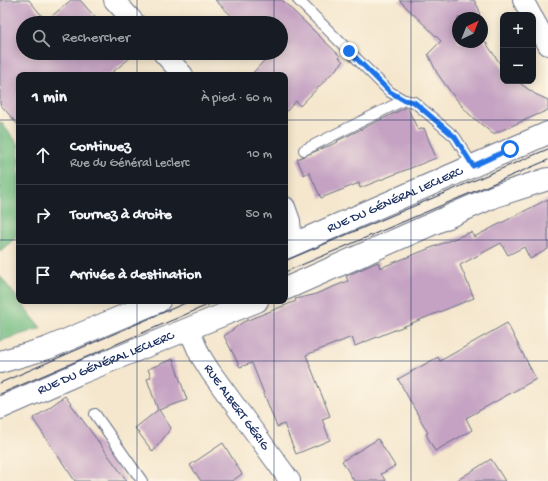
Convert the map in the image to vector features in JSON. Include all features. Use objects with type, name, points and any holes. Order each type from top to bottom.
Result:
[{"type":"main road","name":"RUE DU GÉNÉRAL LECLERC","points":[[288,247],[548,132]]},
{"type":"main road","points":[[288,288],[495,196],[548,179]]},
{"type":"main road","points":[[0,362],[48,348],[152,304]]},
{"type":"main road","name":"RUE DU GÉNÉRAL LECLERC","points":[[0,408],[80,373],[250,304]]},
{"type":"street","points":[[114,0],[129,16]]},
{"type":"street","points":[[522,0],[529,12]]},
{"type":"street","points":[[536,23],[548,44]]},
{"type":"street","points":[[169,60],[179,72]]},
{"type":"street","points":[[288,215],[290,221],[288,247]]},
{"type":"street","name":"RUE ALBERT GÉRIG","points":[[189,330],[200,355],[210,371],[290,481]]},
{"type":"lane","points":[[298,0],[390,92],[404,100],[414,102],[455,137],[473,166]]},
{"type":"lane","points":[[304,150],[404,100]]},
{"type":"lane","points":[[94,414],[142,481]]},
{"type":"green space","points":[[0,121],[16,141],[16,238],[0,251]]},
{"type":"green space","points":[[0,276],[16,296],[16,304],[22,304],[41,328],[0,341]]},
{"type":"building","points":[[0,0],[29,0],[42,16],[16,16],[16,60],[128,60],[113,72],[16,72],[16,123],[0,104]]},
{"type":"building","points":[[71,0],[80,0],[94,16],[52,16]]},
{"type":"building","points":[[215,0],[282,0],[340,56],[339,57],[343,62],[300,106],[296,101],[288,110],[288,72],[254,72],[265,60],[288,60],[288,16],[232,16]]},
{"type":"building","points":[[399,0],[474,0],[479,12],[452,12],[452,48],[488,48],[488,46],[500,64],[500,84],[521,84],[535,94],[548,100],[548,110],[493,134],[469,114],[437,73],[428,54],[441,41]]},
{"type":"building","points":[[407,107],[418,130],[424,128],[436,158],[360,188],[359,183],[321,198],[309,172],[304,175],[297,159],[338,142],[337,141]]},
{"type":"building","points":[[548,199],[548,249],[530,259],[524,247],[508,255],[501,243],[460,265],[474,298],[355,346],[352,337],[306,355],[330,416],[322,419],[330,440],[296,454],[284,424],[277,427],[252,363],[240,367],[224,336],[243,322],[296,301],[295,299],[313,295],[348,281],[346,276],[378,262],[380,268],[471,232],[474,237]]},
{"type":"building","points":[[507,323],[536,379],[466,418],[472,430],[435,451],[426,434],[428,433],[398,379],[438,357],[440,361]]},
{"type":"building","points":[[173,359],[187,400],[159,410],[171,428],[153,452],[135,428],[158,410],[147,379],[151,377],[148,369]]},
{"type":"building","points":[[65,396],[127,481],[75,481],[33,419]]},
{"type":"building","points":[[378,439],[395,466],[381,474],[386,481],[354,481],[342,461]]},
{"type":"building","points":[[223,443],[242,474],[232,481],[201,481],[190,465]]},
{"type":"building","points":[[491,459],[505,481],[456,481]]},
{"type":"tram line","points":[[288,260],[548,149]]},
{"type":"tram line","points":[[288,271],[548,160]]},
{"type":"tram line","points":[[0,383],[183,304]]},
{"type":"tram line","points":[[0,394],[210,304]]},
{"type":"route","points":[[349,51],[390,92],[404,100],[414,102],[455,137],[473,166],[510,149]]}]
